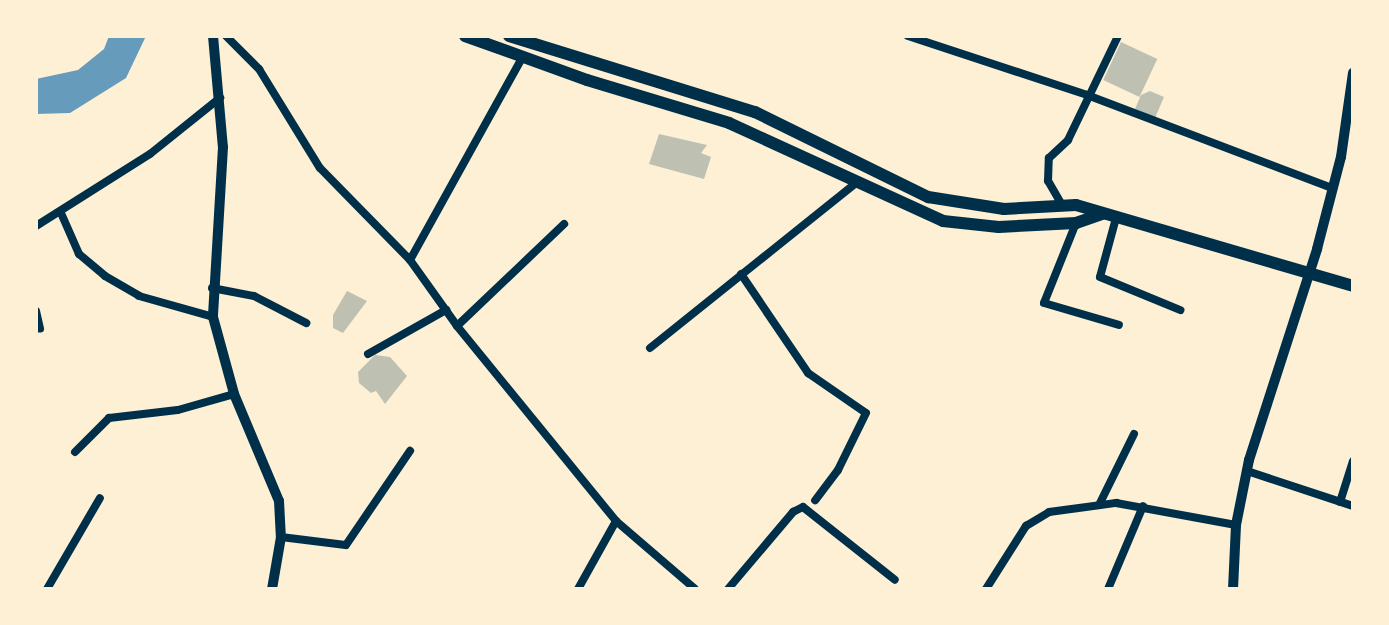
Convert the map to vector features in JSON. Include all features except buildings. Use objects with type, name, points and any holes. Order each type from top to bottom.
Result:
[{"type":"main road","points":[[465,36],[522,58],[729,123],[855,184],[943,221],[999,227],[1076,223],[1102,214]]},
{"type":"main road","points":[[509,36],[755,112],[928,197],[1004,209],[1062,205],[1353,286]]},
{"type":"street","points":[[213,36],[223,147],[212,288],[213,317],[234,394],[279,501],[281,537],[272,589]]},
{"type":"street","points":[[226,36],[259,69],[320,168],[410,260],[457,326],[616,521],[695,589]]},
{"type":"street","points":[[908,36],[1087,95],[1332,188]]},
{"type":"street","points":[[1062,205],[1048,181],[1049,158],[1068,140],[1118,36]]},
{"type":"street","points":[[410,260],[522,58]]},
{"type":"street","points":[[1233,589],[1236,525],[1247,471],[1310,275],[1332,188],[1353,73]]},
{"type":"street","points":[[36,226],[150,154],[220,98]]},
{"type":"street","points":[[650,348],[855,184]]},
{"type":"street","points":[[61,213],[79,254],[105,276],[139,296],[213,317]]},
{"type":"street","points":[[1116,218],[1100,277],[1180,310]]},
{"type":"street","points":[[1076,223],[1044,303],[1119,325]]},
{"type":"street","points":[[457,326],[564,224]]},
{"type":"street","points":[[741,274],[808,373],[866,413],[838,470],[815,500]]},
{"type":"street","points":[[212,288],[254,296],[306,323]]},
{"type":"street","points":[[368,354],[446,310]]},
{"type":"street","points":[[36,311],[40,329]]},
{"type":"street","points":[[75,452],[109,418],[178,410],[234,394]]},
{"type":"street","points":[[1100,503],[1134,434]]},
{"type":"street","points":[[281,537],[346,545],[410,451]]},
{"type":"street","points":[[1340,502],[1353,461]]},
{"type":"street","points":[[1247,471],[1353,506]]},
{"type":"street","points":[[47,589],[100,498]]},
{"type":"street","points":[[986,589],[1026,526],[1049,512],[1100,503],[1143,506],[1236,525]]},
{"type":"street","points":[[1108,589],[1143,506]]},
{"type":"street","points":[[728,589],[793,512],[803,507],[895,580]]},
{"type":"street","points":[[578,589],[616,521]]},
{"type":"water","points":[[109,36],[146,36],[126,78],[70,113],[36,114],[36,79],[78,70],[104,49]]}]
